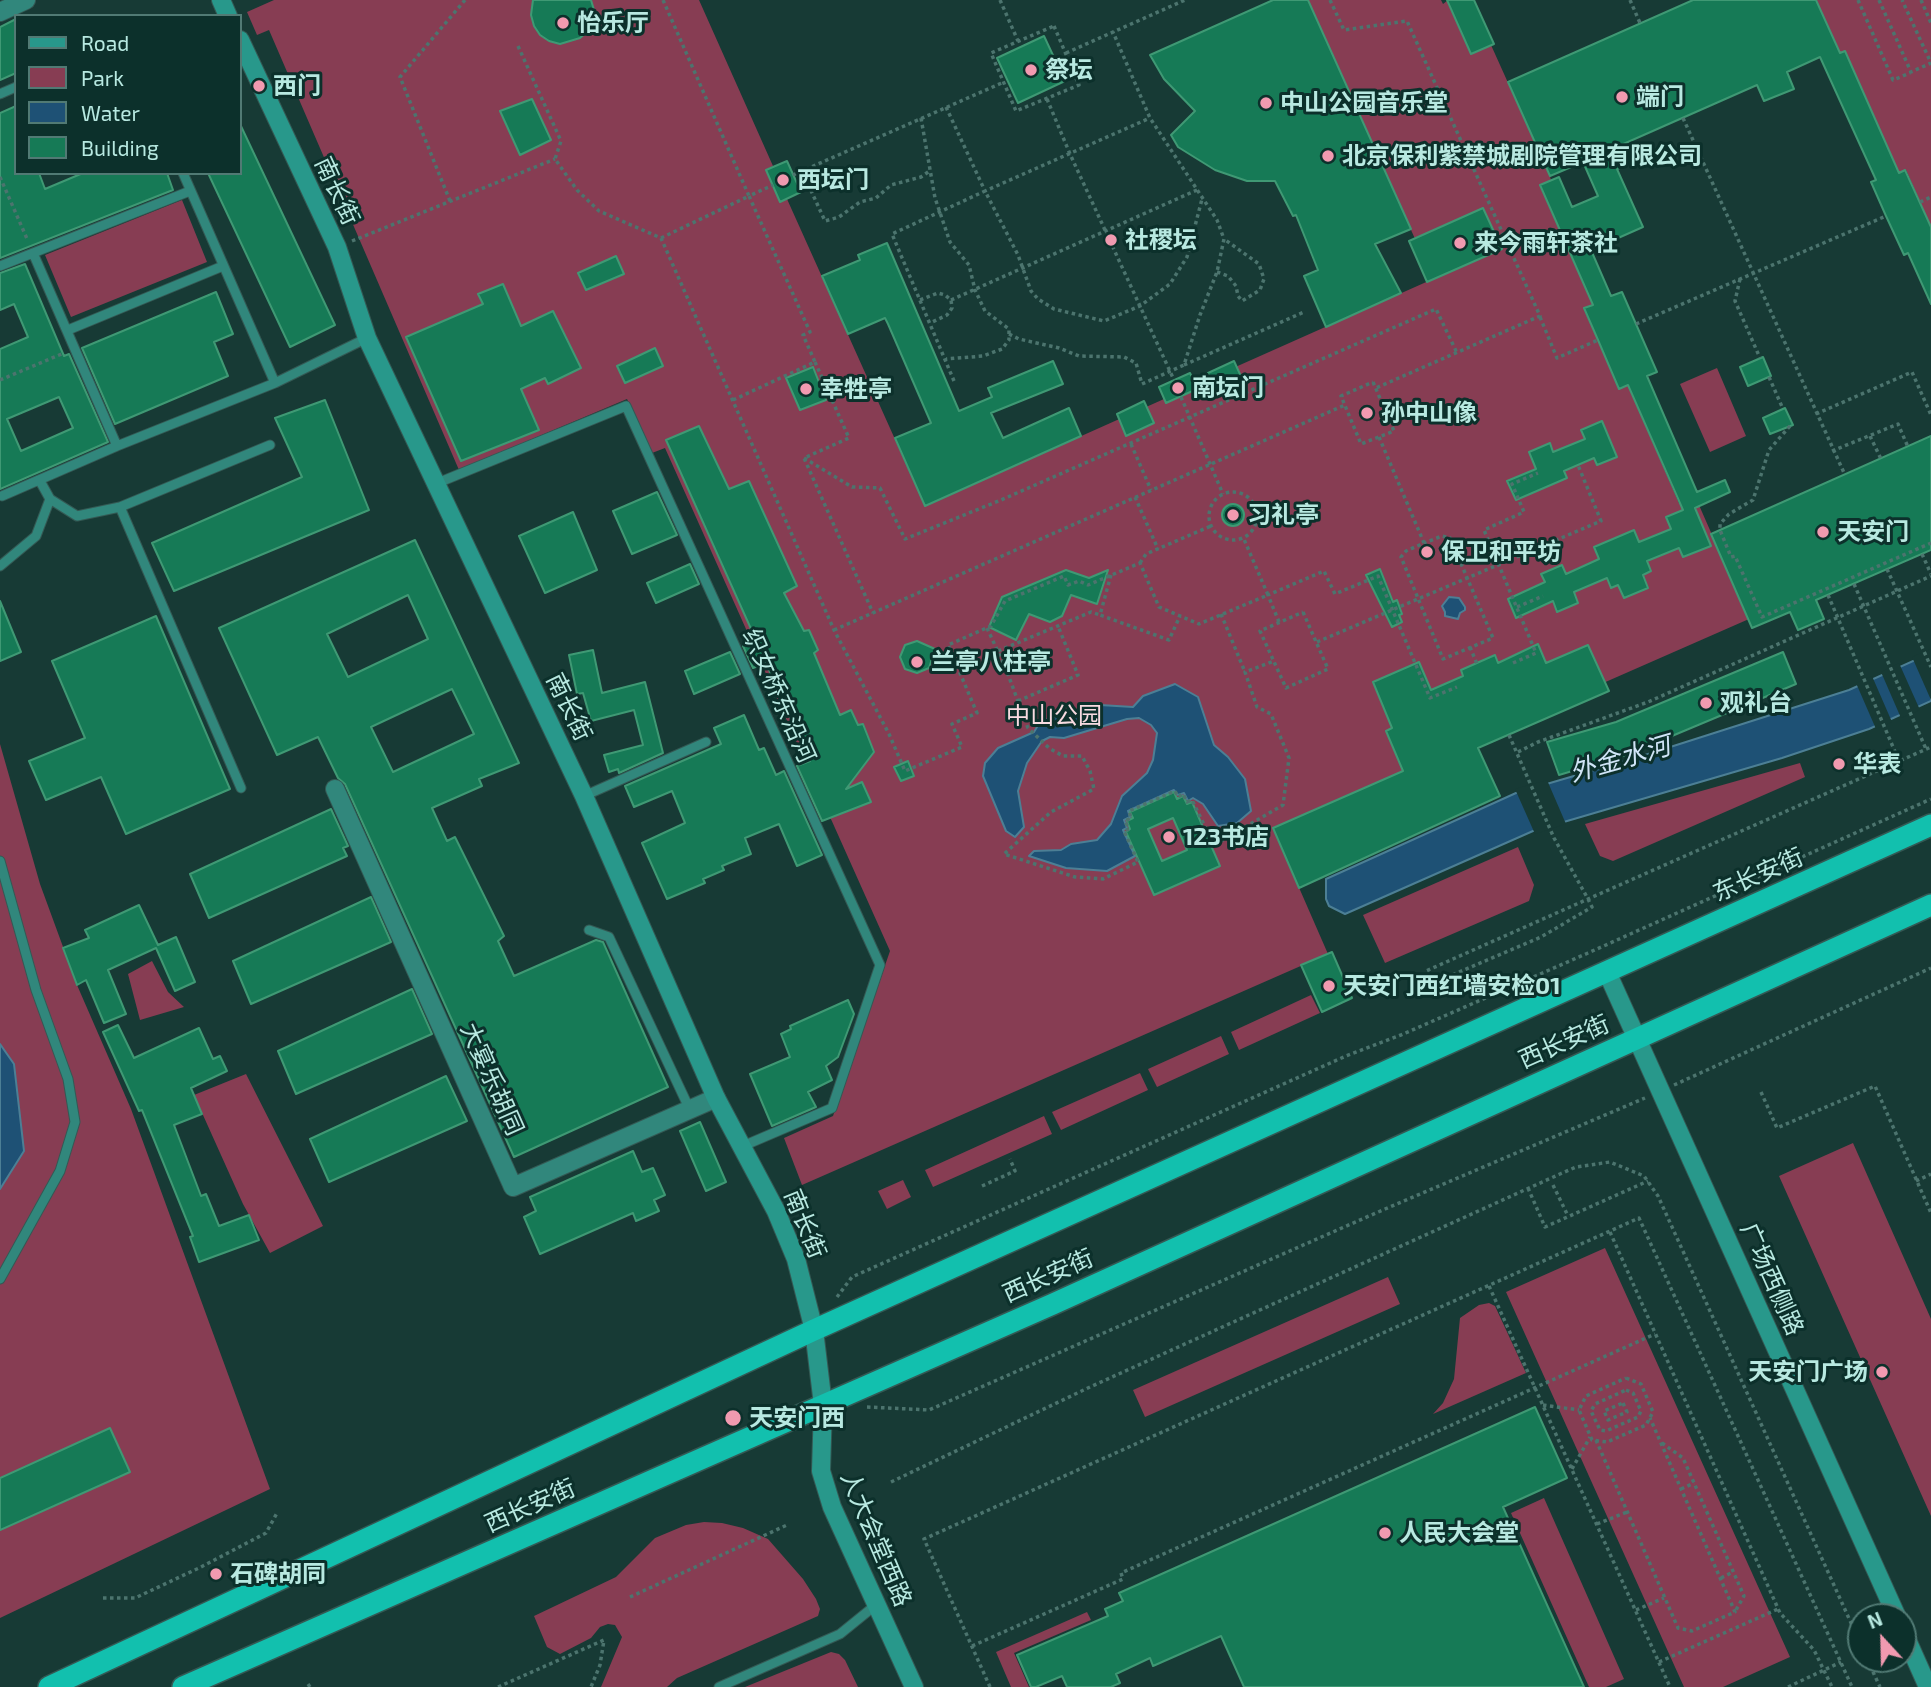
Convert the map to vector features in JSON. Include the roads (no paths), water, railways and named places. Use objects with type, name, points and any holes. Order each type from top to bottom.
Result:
[{"type":"highway","name":"东长安街","points":[[1607,972],[1931,825]]},
{"type":"highway","name":"西长安街","points":[[183,1687],[1065,1298],[1931,905]]},
{"type":"highway","name":"西长安街","points":[[48,1687],[814,1330],[1607,972]]},
{"type":"street","points":[[0,12],[26,0]]},
{"type":"street","name":"南长街","points":[[242,44],[337,247],[367,338],[584,796],[716,1098],[776,1211],[796,1259],[814,1330],[823,1405]]},
{"type":"street","name":"大宴乐胡同","points":[[335,789],[513,1187],[716,1098]]},
{"type":"street","name":"广场西侧路","points":[[1607,972],[1891,1603]]},
{"type":"street","name":"人大会堂西路","points":[[823,1405],[821,1471],[832,1507],[914,1687]]},
{"type":"street","points":[[1917,1662],[1928,1687]]},
{"type":"lane","points":[[184,175],[275,383]]},
{"type":"lane","points":[[0,266],[190,191]]},
{"type":"lane","points":[[33,253],[117,446]]},
{"type":"lane","points":[[68,330],[223,266]]},
{"type":"lane","points":[[2,496],[117,446],[275,383],[367,338]]},
{"type":"lane","name":"织女桥东沿河","points":[[435,484],[626,406],[880,965],[832,1108],[743,1146]]},
{"type":"lane","points":[[40,481],[50,499],[76,516],[120,507],[270,445]]},
{"type":"lane","points":[[0,566],[36,537],[50,499]]},
{"type":"lane","points":[[120,507],[241,788]]},
{"type":"lane","points":[[584,796],[706,743]]},
{"type":"lane","points":[[0,861],[36,990],[68,1079],[75,1122],[60,1171],[0,1279]]},
{"type":"lane","points":[[589,930],[609,937],[690,1110]]},
{"type":"lane","points":[[719,1687],[840,1634],[877,1604]]},
{"type":"water","points":[[1449,597],[1459,598],[1465,607],[1458,619],[1445,616],[1442,606]]},
{"type":"water","points":[[1931,653],[1931,701],[1869,729],[1782,758],[1533,831],[1345,914],[1329,906],[1326,899],[1326,879],[1516,793],[1849,690]]},
{"type":"water","points":[[1175,684],[1198,697],[1214,745],[1228,757],[1245,779],[1251,811],[1237,823],[1218,826],[1203,804],[1193,798],[1188,801],[1184,793],[1178,795],[1174,790],[1128,811],[1130,817],[1124,820],[1127,828],[1123,830],[1135,856],[1107,871],[1066,868],[1029,856],[1034,851],[1061,850],[1071,844],[1097,840],[1111,824],[1122,796],[1147,773],[1153,760],[1157,733],[1151,725],[1139,718],[1127,719],[1064,738],[1050,737],[1042,741],[1027,763],[1018,791],[1024,827],[1015,837],[1006,831],[983,776],[985,763],[998,748],[1034,732],[1040,722],[1100,705],[1133,707],[1143,696]]},
{"type":"water","points":[[0,1044],[14,1064],[24,1151],[0,1189]]},
{"type":"place","name":"怡乐厅","points":[[563,23]]},
{"type":"place","name":"祭坛","points":[[1031,70]]},
{"type":"place","name":"西门","points":[[259,86]]},
{"type":"place","name":"端门","points":[[1622,97]]},
{"type":"place","name":"中山公园音乐堂","points":[[1266,103]]},
{"type":"place","name":"北京保利紫禁城剧院管理有限公司","points":[[1328,156]]},
{"type":"place","name":"西坛门","points":[[783,180]]},
{"type":"place","name":"社稷坛","points":[[1111,240]]},
{"type":"place","name":"来今雨轩茶社","points":[[1460,243]]},
{"type":"place","name":"南坛门","points":[[1178,388]]},
{"type":"place","name":"幸牲亭","points":[[806,389]]},
{"type":"place","name":"孙中山像","points":[[1367,413]]},
{"type":"place","name":"习礼亭","points":[[1233,515]]},
{"type":"place","name":"天安门","points":[[1823,532]]},
{"type":"place","name":"保卫和平坊","points":[[1427,552]]},
{"type":"place","name":"兰亭八柱亭","points":[[917,662]]},
{"type":"place","name":"观礼台","points":[[1706,703]]},
{"type":"place","name":"华表","points":[[1839,764]]},
{"type":"place","name":"123书店","points":[[1169,837]]},
{"type":"place","name":"天安门西红墙安检01","points":[[1329,986]]},
{"type":"place","name":"天安门广场","points":[[1882,1372]]},
{"type":"place","name":"天安门西","points":[[733,1418]]},
{"type":"place","name":"人民大会堂","points":[[1385,1533]]},
{"type":"place","name":"石碑胡同","points":[[216,1574]]},
{"type":"park label","name":"中山公园","points":[[1054,716]]},
{"type":"water label","name":"外金水河","points":[[1620,759]]}]
